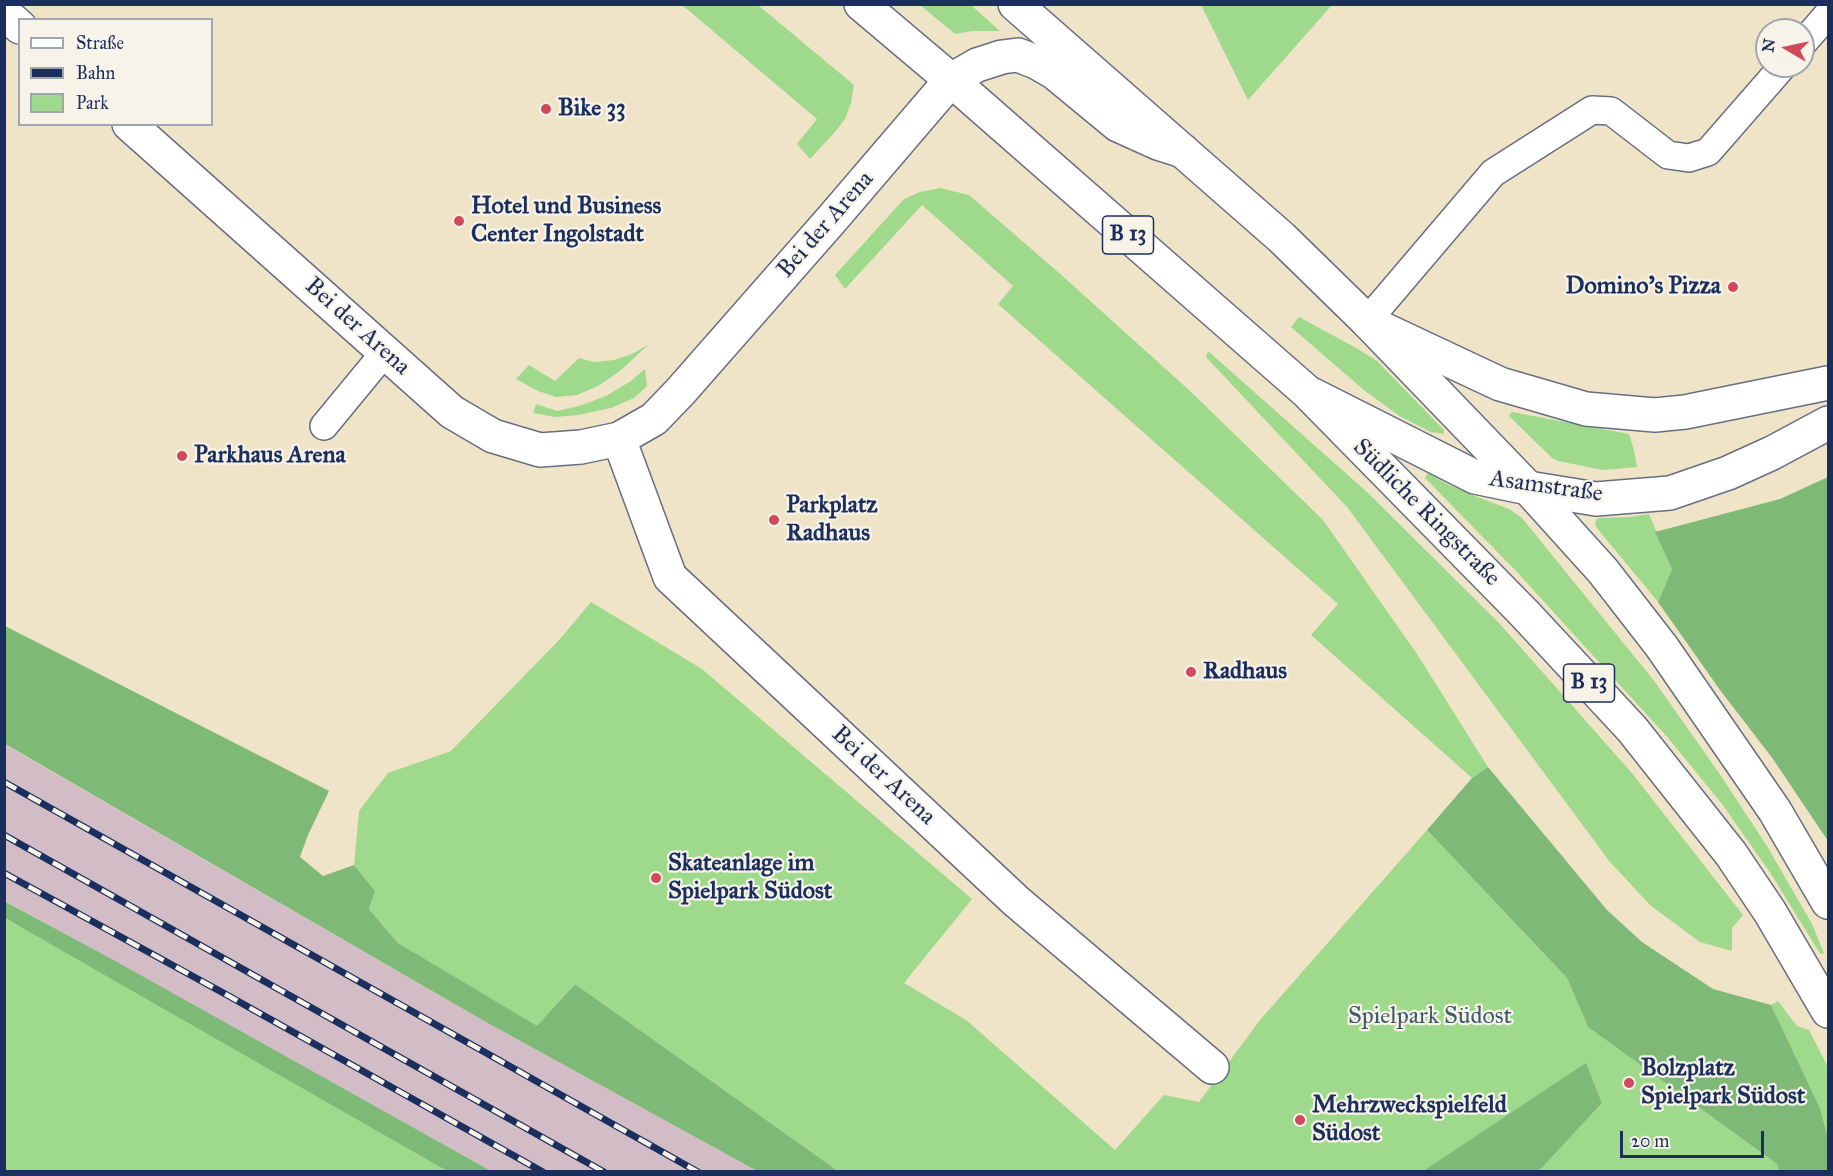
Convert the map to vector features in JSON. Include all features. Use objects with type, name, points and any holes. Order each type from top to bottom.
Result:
[{"type":"street","name":"Südliche Ringstraße","points":[[861,4],[1306,391],[1524,613],[1632,729],[1731,854],[1770,912],[1828,1011]]},
{"type":"street","points":[[1015,4],[1282,238],[1367,321],[1528,488],[1603,571],[1662,647],[1775,811],[1828,902]]},
{"type":"street","points":[[4,13],[18,25]]},
{"type":"street","points":[[951,80],[977,64],[1018,55],[1055,73],[1118,125],[1149,140],[1183,151]]},
{"type":"street","name":"Bei der Arena","points":[[131,126],[452,412],[493,436],[540,450],[581,447],[619,439],[654,419],[951,80]]},
{"type":"street","points":[[1367,321],[1500,384],[1586,409],[1654,415],[1685,412],[1828,383]]},
{"type":"street","name":"Asamstraße","points":[[1306,391],[1475,477],[1596,499],[1670,493],[1728,473],[1828,423]]},
{"type":"street","name":"Bei der Arena","points":[[619,439],[670,577],[1016,901],[1212,1067]]},
{"type":"lane","points":[[1815,29],[1828,14]]},
{"type":"lane","points":[[1367,321],[1493,173],[1592,110],[1611,111],[1668,155],[1689,158],[1707,152],[1772,78]]},
{"type":"lane","points":[[324,426],[385,352]]},
{"type":"shaded area","points":[[4,744],[484,1021],[757,1171],[491,1171],[5,901]]},
{"type":"green space","points":[[682,5],[758,5],[854,85],[845,119],[810,159],[797,144],[817,119]]},
{"type":"green space","points":[[920,5],[971,5],[1000,31],[972,31],[955,34]]},
{"type":"green space","points":[[1201,5],[1332,5],[1248,100]]},
{"type":"green space","points":[[940,188],[969,195],[1058,272],[1189,390],[1323,520],[1417,654],[1488,767],[1472,778],[1311,635],[1338,604],[998,304],[1013,286],[922,205],[845,289],[835,275],[904,199],[920,192]]},
{"type":"green space","points":[[1299,317],[1377,361],[1444,430],[1444,434],[1431,432],[1401,417],[1365,391],[1291,327]]},
{"type":"green space","points":[[649,344],[620,371],[598,386],[577,395],[556,397],[538,391],[516,379],[529,365],[555,381],[579,358],[594,362],[614,360],[632,354]]},
{"type":"green space","points":[[1208,351],[1367,492],[1499,623],[1631,772],[1743,915],[1732,928],[1732,951],[1700,942],[1651,906],[1610,862],[1347,507],[1206,357]]},
{"type":"green space","points":[[645,369],[647,386],[634,398],[611,408],[556,417],[533,413],[536,404],[557,411],[606,396],[631,381]]},
{"type":"green space","points":[[1512,412],[1629,434],[1637,467],[1603,470],[1558,461],[1552,458],[1509,416]]},
{"type":"green space","points":[[1428,473],[1447,484],[1509,509],[1522,518],[1655,682],[1719,773],[1767,846],[1812,924],[1824,953],[1819,952],[1771,874],[1722,804],[1669,739],[1517,572],[1425,478]]},
{"type":"green space","points":[[1828,477],[1828,841],[1773,759],[1720,690],[1658,602],[1672,569],[1655,532],[1780,499]]},
{"type":"green space","points":[[1649,514],[1672,569],[1658,602],[1596,527],[1595,522],[1598,518]]},
{"type":"green space","name":"Skateanlage im Spielpark Südost","points":[[591,602],[702,669],[972,899],[904,983],[966,1020],[1115,1150],[1164,1095],[1199,1102],[1260,1020],[1427,830],[1567,978],[1588,1027],[1777,1164],[1779,1171],[1539,1171],[1602,1103],[1586,1064],[1423,1171],[838,1171],[575,984],[537,1027],[398,943],[369,909],[375,891],[354,865],[359,811],[388,773],[451,751],[560,639]]},
{"type":"green space","points":[[5,626],[329,791],[300,857],[323,876],[354,865],[375,891],[369,909],[398,943],[537,1026],[575,984],[838,1171],[757,1171],[484,1021],[5,744]]},
{"type":"green space","points":[[1488,767],[1607,910],[1642,942],[1713,989],[1771,1005],[1820,1108],[1828,1138],[1828,1171],[1779,1171],[1777,1164],[1588,1027],[1567,978],[1427,830],[1472,778]]},
{"type":"green space","points":[[4,901],[491,1171],[447,1171],[5,918]]},
{"type":"green space","points":[[4,918],[58,947],[447,1171],[5,1171]]},
{"type":"green space","points":[[1778,1001],[1797,1026],[1809,1030],[1828,1067],[1828,1138],[1820,1108],[1771,1005]]},
{"type":"green space","points":[[1586,1063],[1602,1103],[1539,1171],[1423,1171]]},
{"type":"railway","points":[[4,782],[698,1172]]},
{"type":"railway","points":[[4,835],[604,1172]]},
{"type":"railway","points":[[4,873],[543,1172]]},
{"type":"place","name":"Bike 33","points":[[546,109]]},
{"type":"place","name":"Hotel und Business Center Ingolstadt","points":[[459,221]]},
{"type":"place","name":"Domino's Pizza","points":[[1733,287]]},
{"type":"place","name":"Parkhaus Arena","points":[[182,456]]},
{"type":"place","name":"Parkplatz Radhaus","points":[[774,520]]},
{"type":"place","name":"Radhaus","points":[[1191,672]]},
{"type":"place","name":"Skateanlage im Spielpark Südost","points":[[656,878]]},
{"type":"place","name":"Bolzplatz Spielpark Südost","points":[[1629,1083]]},
{"type":"place","name":"Mehrzweckspielfeld Südost","points":[[1300,1120]]},
{"type":"park label","name":"Spielpark Südost","points":[[1430,1017]]}]
